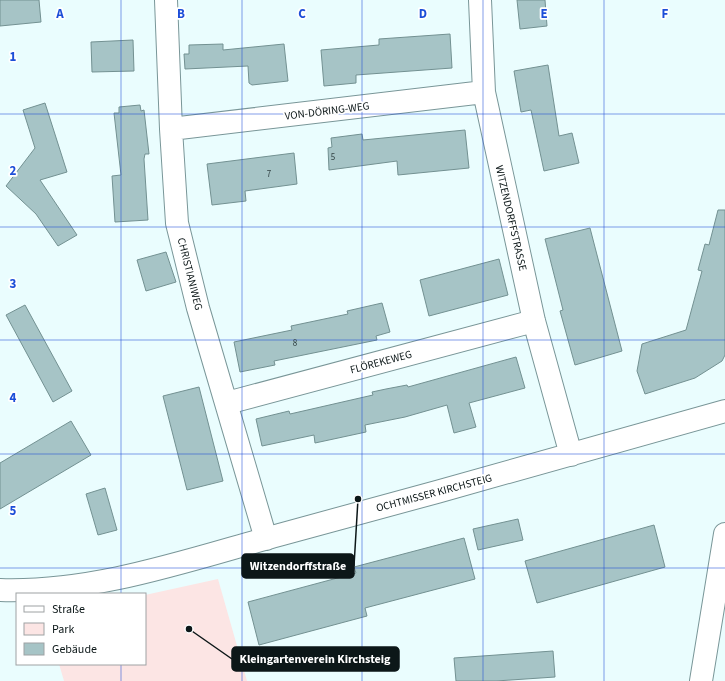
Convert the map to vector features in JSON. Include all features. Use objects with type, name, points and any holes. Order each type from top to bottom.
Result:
[{"type":"street","name":"CHRISTIANIWEG","points":[[166,0],[170,129],[177,223],[198,308],[266,539]]},
{"type":"street","name":"WITZENDORFFSTRASSE","points":[[480,0],[484,92],[534,321],[571,455]]},
{"type":"street","name":"VON-DÖRING-WEG","points":[[170,129],[484,92]]},
{"type":"street","name":"FLÖREKEWEG","points":[[227,403],[534,321]]},
{"type":"street","name":"OCHTMISSER KIRCHSTEIG","points":[[0,590],[67,587],[118,579],[571,455],[725,411]]},
{"type":"street","points":[[701,681],[725,534]]},
{"type":"green space","points":[[218,579],[247,681],[64,681],[59,665],[146,665],[146,595]]},
{"type":"building","points":[[0,0],[39,0],[41,22],[0,26]]},
{"type":"building","points":[[517,0],[545,0],[547,26],[520,29]]},
{"type":"building","points":[[450,34],[452,68],[356,75],[356,83],[324,86],[321,50],[379,45],[379,39]]},
{"type":"building","points":[[133,40],[134,71],[92,72],[91,42]]},
{"type":"building","points":[[223,44],[223,50],[284,44],[288,81],[252,85],[249,83],[248,66],[185,69],[184,54],[189,54],[189,45]]},
{"type":"building","points":[[548,65],[559,136],[572,133],[579,163],[544,171],[531,110],[521,112],[514,71]]},
{"type":"building","points":[[45,103],[67,172],[40,180],[77,235],[58,246],[36,214],[6,186],[35,148],[23,110]]},
{"type":"building","points":[[140,105],[141,111],[144,110],[149,154],[145,154],[144,159],[148,220],[115,222],[112,176],[121,175],[114,113],[119,113],[119,107]]},
{"type":"building","points":[[465,130],[469,168],[398,175],[397,161],[329,170],[328,148],[332,147],[331,138],[362,134],[363,140]]},
{"type":"building","points":[[294,153],[297,184],[245,191],[246,201],[212,205],[207,164]]},
{"type":"building","points":[[718,210],[725,210],[725,355],[722,361],[695,378],[645,394],[637,371],[642,344],[686,330],[702,271],[698,270],[705,244],[709,245]]},
{"type":"building","points":[[590,228],[622,351],[575,365],[560,311],[563,310],[545,239]]},
{"type":"building","points":[[166,252],[176,282],[146,291],[137,260]]},
{"type":"building","points":[[499,259],[508,295],[429,316],[420,280]]},
{"type":"building","points":[[382,303],[390,332],[376,336],[377,340],[274,361],[275,365],[240,372],[234,342],[292,330],[291,326],[348,314],[347,311]]},
{"type":"building","points":[[25,305],[72,391],[53,402],[6,315]]},
{"type":"building","points":[[516,357],[525,388],[469,403],[476,427],[454,433],[447,405],[405,417],[365,425],[366,432],[315,443],[314,435],[262,446],[256,419],[289,411],[290,414],[373,395],[372,392],[386,389],[407,385],[408,387]]},
{"type":"building","points":[[199,387],[223,481],[187,490],[163,396]]},
{"type":"building","points":[[71,421],[91,455],[0,509],[0,463]]},
{"type":"building","points":[[105,488],[117,530],[98,535],[86,494]]},
{"type":"building","points":[[518,519],[523,540],[478,550],[473,529]]},
{"type":"building","points":[[654,525],[665,567],[537,603],[525,561]]},
{"type":"building","points":[[464,538],[475,579],[365,608],[367,616],[259,645],[248,602],[356,573],[354,567]]},
{"type":"building","points":[[553,651],[555,677],[496,681],[456,681],[454,658]]},
{"type":"place","name":"Witzendorffstraße","points":[[358,499]]},
{"type":"place","name":"Kleingartenverein Kirchsteig","points":[[189,629]]}]
